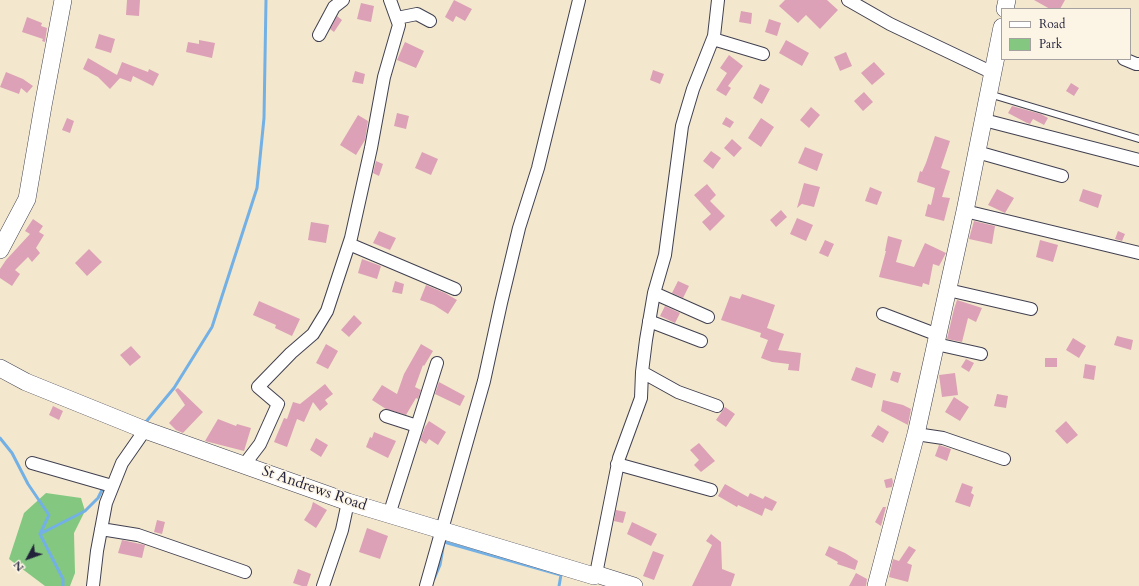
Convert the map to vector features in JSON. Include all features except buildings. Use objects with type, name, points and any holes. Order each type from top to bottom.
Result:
[{"type":"main road","points":[[0,250],[27,200],[63,0]]},
{"type":"main road","points":[[876,586],[916,434],[965,211],[1001,32]]},
{"type":"main road","name":"St Andrews Road","points":[[0,368],[26,382],[145,430],[348,502],[594,579],[634,586]]},
{"type":"street","points":[[319,35],[334,7],[343,0]]},
{"type":"street","points":[[244,465],[260,444],[278,404],[258,387],[291,353],[313,334],[327,311],[349,244],[371,148],[384,77],[399,25],[390,0]]},
{"type":"street","points":[[426,586],[484,381],[519,228],[538,168],[579,0]]},
{"type":"street","points":[[594,579],[617,464],[641,398],[642,372],[649,321],[654,293],[665,255],[682,126],[692,89],[713,39],[718,0]]},
{"type":"street","points":[[848,0],[890,24],[993,73]]},
{"type":"street","points":[[397,18],[417,14],[430,21]]},
{"type":"street","points":[[713,39],[763,54]]},
{"type":"street","points":[[1127,60],[1139,64]]},
{"type":"street","points":[[984,120],[1139,160]]},
{"type":"street","points":[[977,152],[1062,176]]},
{"type":"street","points":[[965,211],[1139,253]]},
{"type":"street","points":[[349,244],[455,289]]},
{"type":"street","points":[[948,290],[1031,309]]},
{"type":"street","points":[[654,293],[708,317]]},
{"type":"street","points":[[883,314],[937,340],[981,354]]},
{"type":"street","points":[[649,321],[701,341]]},
{"type":"street","points":[[389,515],[437,363]]},
{"type":"street","points":[[642,372],[678,392],[717,406]]},
{"type":"street","points":[[386,416],[417,426]]},
{"type":"street","points":[[93,586],[106,503],[122,463],[145,430]]},
{"type":"street","points":[[916,434],[943,438],[1004,459]]},
{"type":"street","points":[[32,463],[112,486]]},
{"type":"street","points":[[617,464],[711,490]]},
{"type":"street","points":[[323,586],[342,530],[348,502]]},
{"type":"street","points":[[101,529],[118,533],[138,535],[245,572]]},
{"type":"lane","points":[[989,93],[1139,139]]},
{"type":"green space","points":[[46,493],[81,498],[85,511],[74,533],[75,573],[70,586],[45,586],[9,559],[24,513]]},
{"type":"waterway","points":[[145,423],[174,388],[212,327],[257,188],[264,118],[266,0]]},
{"type":"waterway","points":[[0,438],[12,453],[28,484],[49,515],[40,534]]},
{"type":"waterway","points":[[63,586],[63,579],[40,534],[85,511],[98,498],[104,486]]},
{"type":"waterway","points":[[434,579],[440,565],[444,542],[561,575],[559,586]]}]
